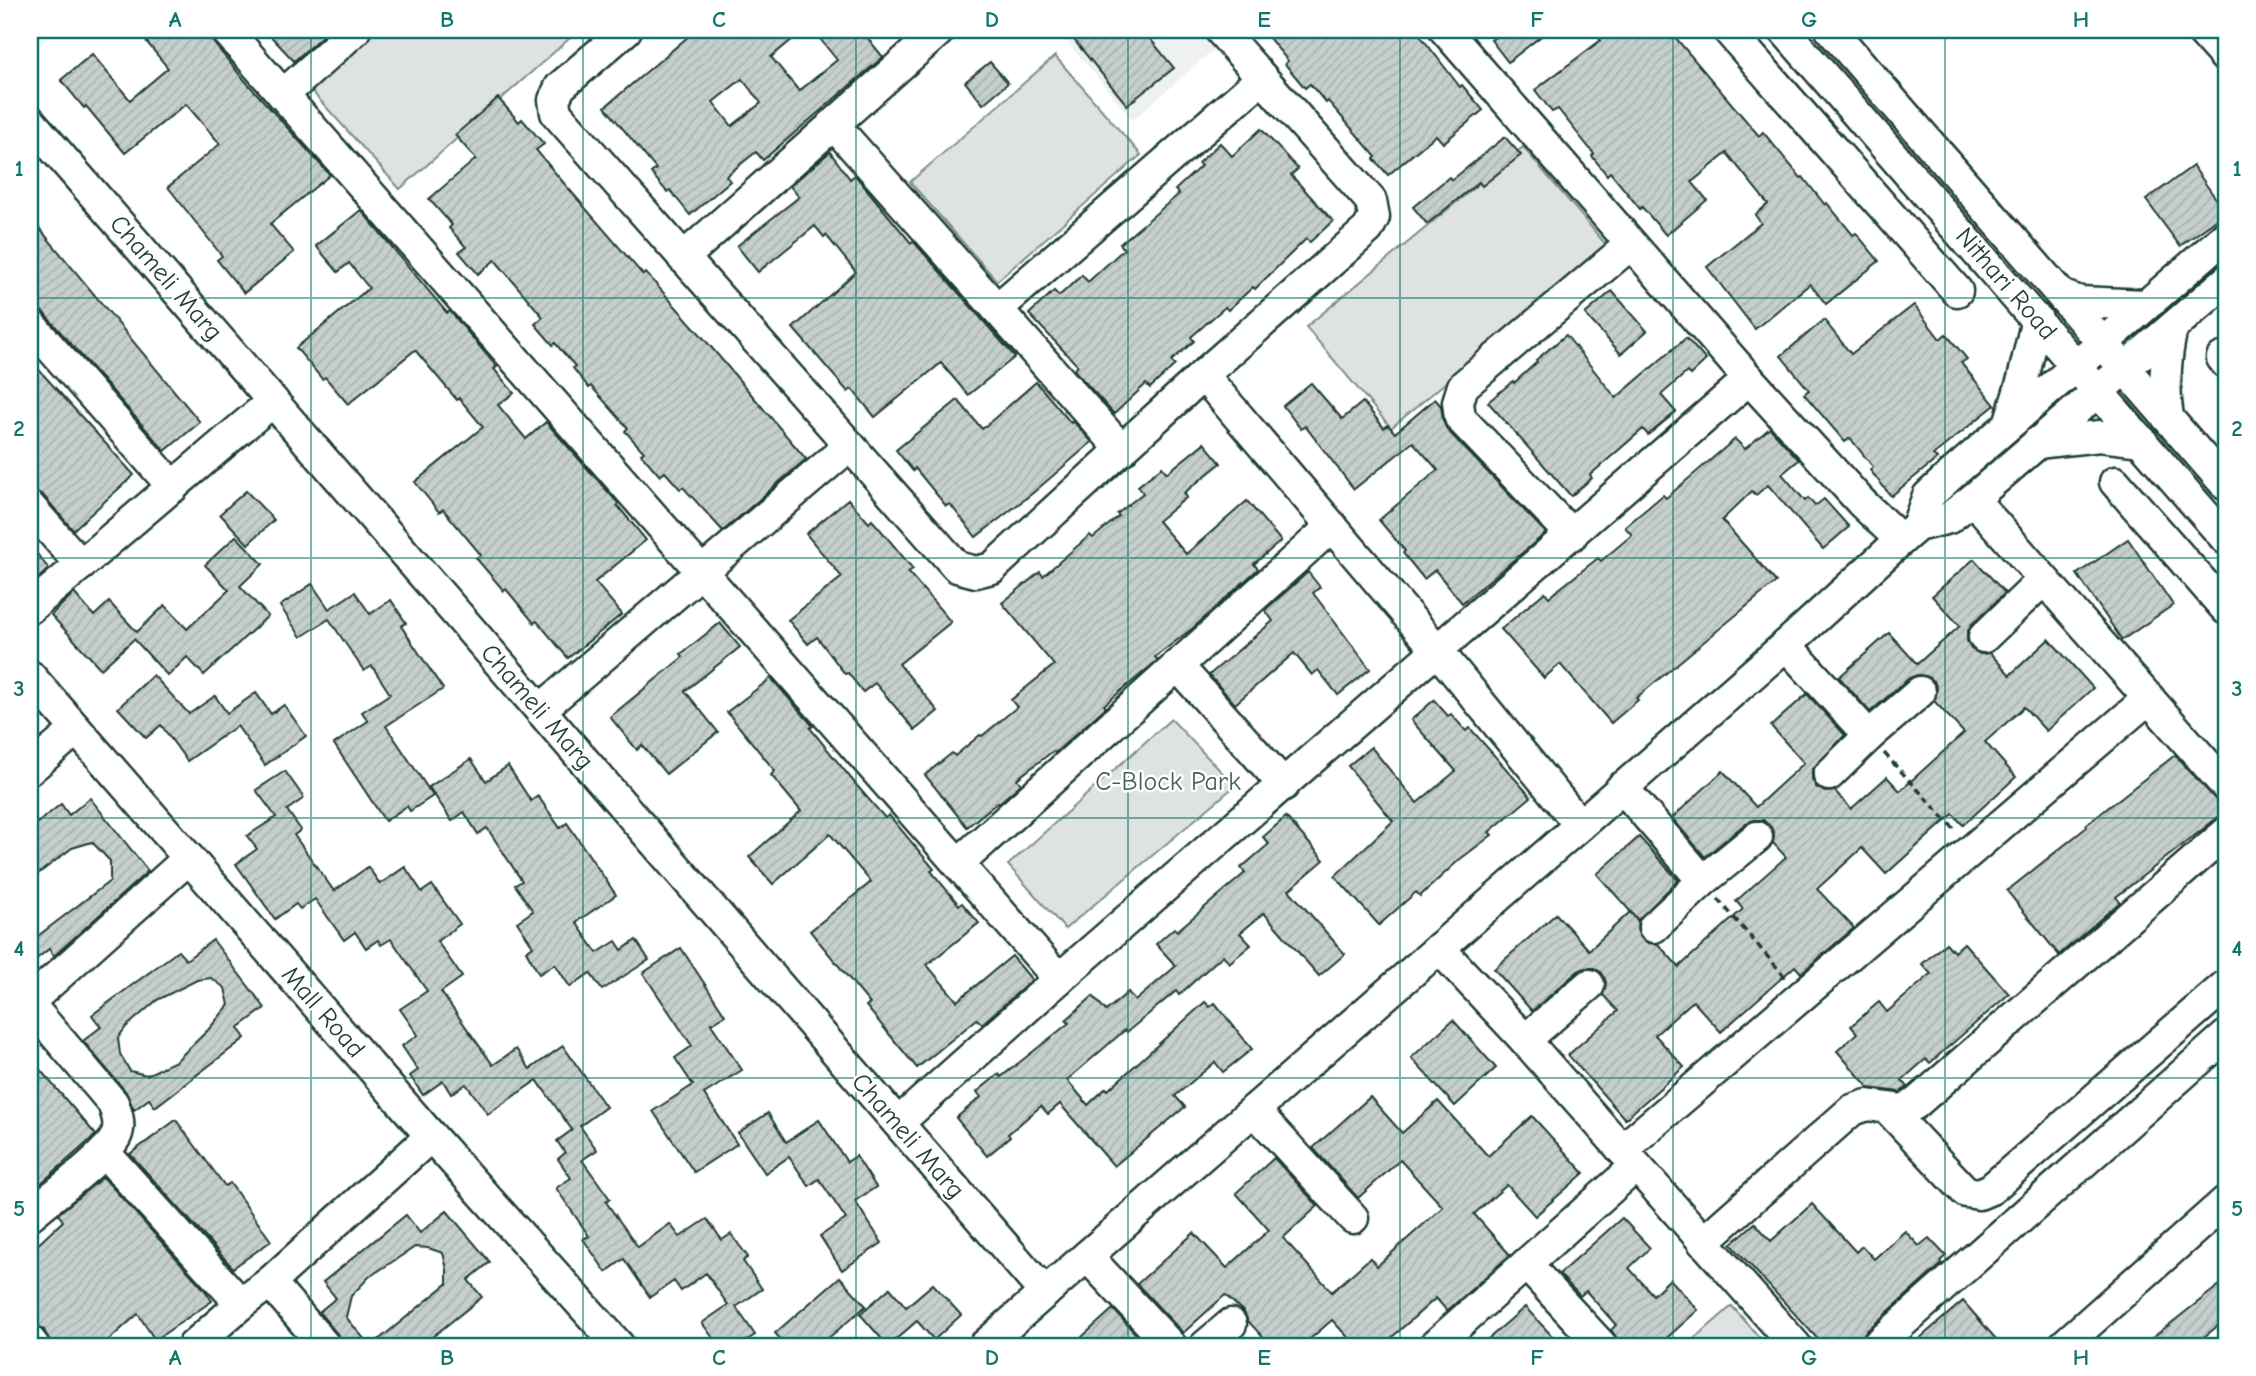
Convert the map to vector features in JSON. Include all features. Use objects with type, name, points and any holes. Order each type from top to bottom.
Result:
[{"type":"street","points":[[226,30],[1059,979]]},
{"type":"street","points":[[283,95],[355,30]]},
{"type":"street","points":[[626,30],[560,87],[554,100],[556,113],[957,567],[976,572],[992,568],[1368,229],[1374,217],[1371,201],[1220,30]]},
{"type":"street","points":[[683,258],[940,30]]},
{"type":"street","points":[[1445,30],[1749,379],[1861,502],[1909,533]]},
{"type":"street","points":[[1728,30],[1957,291]]},
{"type":"street","name":"Nithari Road","points":[[1784,30],[2226,539]]},
{"type":"street","name":"Nithari Road","points":[[1831,30],[2226,485]]},
{"type":"street","points":[[2201,30],[2226,58]]},
{"type":"street","points":[[997,309],[1262,78]]},
{"type":"street","points":[[833,124],[1122,450]]},
{"type":"street","name":"Chameli Marg","points":[[32,128],[1045,1293]]},
{"type":"street","points":[[984,1346],[1786,645],[1909,533],[1928,496],[2010,421],[2226,236]]},
{"type":"street","points":[[1572,534],[1460,418],[1458,402],[1463,386],[1631,244]]},
{"type":"street","points":[[1909,533],[1981,508],[2037,443],[2226,281]]},
{"type":"street","points":[[2063,296],[2090,303],[2146,305]]},
{"type":"street","points":[[2010,421],[2037,319]]},
{"type":"street","points":[[30,324],[173,487]]},
{"type":"street","points":[[2168,417],[2164,391],[2166,352],[2172,328]]},
{"type":"street","points":[[1203,375],[1437,650],[1580,825]]},
{"type":"street","points":[[898,1124],[1059,979],[1749,379]]},
{"type":"street","points":[[30,608],[272,401]]},
{"type":"street","points":[[2037,443],[2100,436],[2142,441]]},
{"type":"street","points":[[540,710],[849,446]]},
{"type":"street","points":[[2115,482],[2226,609]]},
{"type":"street","points":[[30,507],[81,565]]},
{"type":"street","points":[[1981,508],[2226,786]]},
{"type":"street","points":[[958,864],[1332,526]]},
{"type":"street","points":[[1984,637],[2043,580]]},
{"type":"street","points":[[1786,645],[1869,736]]},
{"type":"street","points":[[1177,665],[1284,785]]},
{"type":"street","name":"Mall Road","points":[[30,676],[431,1136],[619,1346]]},
{"type":"street","points":[[1829,775],[1920,692]]},
{"type":"street","points":[[1434,1346],[1527,1264],[1629,1158],[1801,996],[2149,698]]},
{"type":"street","points":[[30,769],[76,730]]},
{"type":"street","points":[[1622,788],[1703,881]]},
{"type":"street","points":[[1703,1242],[1852,1110],[1867,1105],[1903,1110],[1915,1104],[2226,833]]},
{"type":"street","points":[[1654,927],[1703,881],[1757,837]]},
{"type":"street","points":[[30,1214],[104,1152],[116,1136],[118,1120],[113,1103],[30,1003],[189,858]]},
{"type":"street","points":[[1438,948],[1525,1040],[1796,1346]]},
{"type":"street","points":[[1525,1040],[1588,985]]},
{"type":"street","points":[[1888,1109],[1966,1192],[1979,1194],[1991,1189],[2226,985]]},
{"type":"street","points":[[1876,1346],[2226,1036]]},
{"type":"street","points":[[1254,1110],[1353,1218]]},
{"type":"street","points":[[193,1346],[270,1282],[431,1136]]},
{"type":"street","points":[[104,1152],[241,1304]]},
{"type":"street","points":[[2063,1346],[2226,1201]]},
{"type":"street","points":[[1087,1256],[1171,1346]]},
{"type":"street","points":[[1527,1264],[1602,1346]]},
{"type":"street","points":[[270,1282],[325,1346]]},
{"type":"street","points":[[1205,1346],[1231,1324]]},
{"type":"street","points":[[30,1341],[34,1346]]},
{"type":"path","points":[[1869,736],[1973,849]]},
{"type":"path","points":[[1703,881],[1801,996]]},
{"type":"shaded area","points":[[1057,30],[1212,30],[1222,42],[1133,120]]},
{"type":"green space","points":[[372,30],[579,30],[400,189],[308,87]]},
{"type":"green space","points":[[1055,56],[1141,155],[997,281],[910,182]]},
{"type":"green space","points":[[1523,147],[1608,247],[1391,428],[1306,327]]},
{"type":"green space","name":"C-Block Park","points":[[1171,719],[1235,786],[1065,929],[1008,865]]},
{"type":"green space","points":[[1732,1306],[1767,1346],[1686,1346]]},
{"type":"building","points":[[137,30],[207,30],[212,41],[240,75],[330,175],[270,224],[294,252],[244,293],[217,260],[222,256],[168,187],[220,144],[186,104],[125,153],[61,80],[92,54],[130,100],[168,68]]},
{"type":"building","points":[[265,30],[329,30],[294,61]]},
{"type":"building","points":[[696,30],[804,30],[771,57],[799,91],[837,60],[813,30],[861,30],[883,57],[763,160],[756,152],[726,176],[730,181],[690,215],[670,190],[667,192],[651,173],[656,169],[605,107]],"holes":[[[742,79],[761,103],[732,126],[713,102]]]},
{"type":"building","points":[[1066,30],[1143,30],[1174,68],[1127,105]]},
{"type":"building","points":[[1279,30],[1416,30],[1460,87],[1462,85],[1483,110],[1443,143],[1436,135],[1388,175],[1328,101],[1326,103],[1310,84],[1305,88],[1285,64],[1288,61],[1269,38]]},
{"type":"building","points":[[1504,30],[1549,30],[1508,62],[1491,40]]},
{"type":"building","points":[[1592,30],[1669,30],[1759,136],[1763,132],[1825,205],[1827,203],[1853,235],[1856,233],[1879,261],[1826,304],[1810,284],[1755,329],[1707,267],[1761,223],[1755,215],[1768,204],[1727,153],[1692,182],[1707,200],[1666,235],[1642,207],[1640,209],[1610,172],[1607,175],[1558,109],[1552,112],[1535,90],[1601,40]]},
{"type":"building","points":[[990,62],[1008,83],[983,104],[965,82]]},
{"type":"building","points":[[498,98],[519,122],[522,119],[544,144],[536,150],[562,181],[643,275],[646,273],[700,334],[806,459],[723,531],[683,487],[680,489],[665,472],[660,476],[641,454],[644,452],[625,431],[628,428],[591,386],[589,388],[573,368],[575,366],[535,324],[543,317],[495,260],[478,274],[459,252],[466,247],[449,228],[452,225],[429,199],[476,159],[455,135]]},
{"type":"building","points":[[1261,129],[1298,169],[1291,175],[1333,221],[1310,242],[1306,239],[1255,289],[1253,287],[1228,310],[1225,307],[1191,337],[1194,341],[1171,361],[1175,365],[1150,388],[1146,384],[1114,414],[1074,370],[1078,366],[1029,314],[1054,291],[1059,296],[1082,275],[1088,282],[1124,249],[1120,244],[1179,194],[1175,190],[1201,166],[1198,163],[1220,143],[1232,156]]},
{"type":"building","points":[[1505,137],[1521,155],[1482,186],[1479,182],[1427,224],[1413,207],[1449,177],[1452,180]]},
{"type":"building","points":[[830,152],[850,179],[855,175],[911,243],[913,241],[1015,357],[968,395],[941,363],[875,417],[852,389],[848,392],[793,328],[856,272],[826,235],[824,237],[815,226],[758,272],[737,246],[799,197],[790,186]]},
{"type":"building","points":[[2193,166],[2226,213],[2180,246],[2146,200]]},
{"type":"building","points":[[361,210],[447,313],[450,311],[497,367],[494,369],[514,393],[498,405],[526,439],[546,422],[618,503],[646,540],[595,582],[622,614],[568,658],[537,621],[534,623],[506,589],[504,591],[476,558],[481,555],[443,509],[439,512],[415,482],[483,427],[459,398],[457,400],[415,350],[348,404],[296,348],[369,288],[349,263],[338,272],[316,246]]},
{"type":"building","points":[[30,217],[200,422],[165,451],[43,312],[30,304]]},
{"type":"building","points":[[1612,291],[1647,331],[1621,354],[1585,314]]},
{"type":"building","points":[[1914,305],[1940,339],[1946,334],[1967,359],[1961,363],[1995,405],[1933,455],[1937,459],[1891,496],[1870,470],[1873,467],[1850,438],[1845,442],[1804,394],[1809,390],[1781,356],[1824,320],[1851,354]]},
{"type":"building","points":[[1566,335],[1616,398],[1686,338],[1706,360],[1690,375],[1687,372],[1661,395],[1676,412],[1648,435],[1643,429],[1590,475],[1592,478],[1571,496],[1488,402],[1513,381],[1514,383]]},
{"type":"building","points":[[30,360],[134,475],[73,530],[43,495],[30,489]]},
{"type":"building","points":[[1036,382],[1071,423],[1073,421],[1092,442],[976,537],[950,504],[946,506],[915,468],[913,471],[896,450],[958,400],[982,429]]},
{"type":"building","points":[[1311,383],[1342,419],[1363,402],[1384,428],[1388,425],[1395,433],[1435,399],[1441,406],[1447,430],[1546,533],[1462,603],[1435,570],[1424,579],[1379,520],[1438,470],[1413,442],[1354,489],[1305,426],[1301,429],[1283,406]]},
{"type":"building","points":[[1770,428],[1799,460],[1782,474],[1805,501],[1808,498],[1815,506],[1824,499],[1849,527],[1823,549],[1768,485],[1756,495],[1752,491],[1722,520],[1776,582],[1636,698],[1638,700],[1611,723],[1560,664],[1544,678],[1501,629],[1545,592],[1549,597],[1598,558],[1601,561],[1632,535],[1625,527],[1663,495],[1666,498],[1735,439],[1745,449]]},
{"type":"building","points":[[1204,443],[1221,463],[1184,493],[1187,497],[1158,521],[1186,554],[1247,501],[1281,541],[1254,564],[1258,569],[1193,628],[1155,657],[1158,660],[1104,705],[1106,707],[1055,753],[1053,751],[1017,779],[1021,784],[967,827],[925,775],[952,753],[955,756],[1017,707],[1011,700],[1054,665],[1002,603],[1040,572],[1043,576],[1090,535],[1093,538],[1119,516],[1117,514],[1143,493],[1138,486],[1162,467],[1167,473]]},
{"type":"building","points":[[246,491],[274,520],[248,544],[220,514]]},
{"type":"building","points":[[848,499],[869,523],[872,520],[885,535],[913,569],[908,572],[951,622],[899,664],[938,711],[915,730],[875,683],[863,692],[848,673],[845,674],[817,637],[808,644],[788,620],[842,577],[806,534]]},
{"type":"building","points":[[236,536],[263,564],[240,586],[268,616],[204,675],[187,657],[168,676],[134,639],[101,669],[51,615],[74,593],[94,616],[109,602],[137,632],[165,605],[187,629],[229,590],[205,565]]},
{"type":"building","points":[[2128,539],[2173,605],[2122,640],[2077,574]]},
{"type":"building","points":[[30,545],[49,569],[30,585]]},
{"type":"building","points":[[1974,559],[2005,593],[1971,625],[1967,641],[1971,649],[1980,654],[1990,653],[2010,675],[2049,639],[2093,688],[2046,731],[2024,707],[1985,742],[2016,777],[1963,825],[1953,814],[1886,874],[1862,848],[1817,889],[1854,928],[1801,973],[1795,966],[1721,1032],[1693,1001],[1655,1035],[1684,1067],[1625,1119],[1568,1055],[1618,1011],[1603,995],[1606,982],[1602,973],[1594,968],[1578,971],[1532,1011],[1494,969],[1556,914],[1589,950],[1630,912],[1638,921],[1637,930],[1641,938],[1648,943],[1658,944],[1679,967],[1743,909],[1736,901],[1786,857],[1773,843],[1771,827],[1763,820],[1746,823],[1705,857],[1672,818],[1723,771],[1756,807],[1804,763],[1771,726],[1807,694],[1845,735],[1812,770],[1816,787],[1825,792],[1835,791],[1851,809],[1887,777],[1900,791],[1964,733],[1934,701],[1937,688],[1934,681],[1926,676],[1909,678],[1870,712],[1839,677],[1889,633],[1917,664],[1960,626],[1932,596]]},
{"type":"building","points":[[1308,572],[1320,587],[1313,593],[1370,669],[1338,695],[1318,670],[1312,675],[1294,653],[1235,704],[1209,675],[1273,621],[1265,610]]},
{"type":"building","points":[[312,584],[329,609],[355,592],[370,614],[391,600],[406,623],[401,626],[443,689],[386,726],[433,796],[410,811],[407,806],[385,821],[334,744],[368,721],[362,712],[390,694],[372,666],[364,671],[329,619],[301,637],[280,606]]},
{"type":"building","points":[[720,623],[740,647],[685,691],[718,732],[666,774],[642,745],[637,750],[610,717]]},
{"type":"building","points":[[153,675],[189,714],[215,696],[227,713],[256,693],[271,714],[284,705],[306,736],[265,765],[237,726],[187,761],[161,725],[146,738],[118,708]]},
{"type":"building","points":[[771,678],[813,726],[810,728],[858,787],[885,818],[889,815],[934,869],[931,871],[959,905],[962,903],[979,923],[927,965],[957,1001],[1012,956],[1032,980],[982,1024],[977,1019],[917,1068],[866,1006],[870,1004],[810,931],[871,882],[830,834],[773,884],[749,857],[801,811],[771,775],[775,771],[727,712]]},
{"type":"building","points":[[1434,700],[1466,731],[1470,728],[1531,797],[1489,832],[1492,835],[1459,860],[1420,896],[1416,892],[1379,925],[1335,876],[1393,821],[1348,766],[1371,747],[1417,803],[1456,771],[1411,720]]},
{"type":"building","points":[[2175,755],[2226,811],[2116,897],[2120,902],[2059,955],[2007,891]]},
{"type":"building","points":[[471,759],[486,781],[508,766],[531,801],[538,796],[560,828],[567,823],[616,895],[576,922],[597,953],[616,941],[622,950],[636,940],[649,960],[602,990],[590,973],[570,987],[555,964],[539,974],[526,951],[533,946],[517,922],[533,911],[515,885],[522,881],[487,828],[478,834],[464,812],[452,821],[429,787]]},
{"type":"building","points":[[285,771],[304,798],[287,810],[301,830],[294,835],[334,891],[368,867],[380,884],[405,867],[422,892],[432,885],[460,924],[437,941],[462,977],[441,992],[493,1065],[516,1049],[530,1069],[563,1046],[606,1107],[580,1126],[597,1150],[582,1160],[610,1199],[606,1202],[638,1247],[670,1224],[680,1237],[707,1219],[722,1240],[731,1234],[748,1257],[743,1261],[762,1289],[736,1307],[755,1335],[738,1346],[719,1346],[702,1323],[728,1305],[706,1273],[681,1291],[674,1281],[650,1297],[624,1259],[606,1272],[583,1239],[589,1236],[556,1188],[571,1178],[558,1159],[565,1153],[557,1141],[572,1130],[537,1080],[488,1114],[466,1084],[451,1094],[443,1081],[423,1095],[410,1076],[418,1070],[402,1046],[418,1035],[400,1009],[427,991],[391,939],[381,945],[378,940],[366,948],[355,932],[344,940],[315,899],[300,909],[296,904],[275,919],[236,864],[257,849],[247,836],[276,817],[256,790]]},
{"type":"building","points":[[90,798],[148,871],[54,956],[49,949],[30,964],[30,942],[110,881],[110,861],[92,842],[72,848],[30,880],[30,829],[61,804],[69,815]]},
{"type":"building","points":[[1286,817],[1324,860],[1289,890],[1345,954],[1319,976],[1264,913],[1240,933],[1251,945],[1229,963],[1223,955],[1179,995],[1176,991],[1067,1080],[1088,1105],[1205,1002],[1210,1007],[1215,1003],[1252,1049],[1223,1072],[1215,1062],[1175,1096],[1185,1107],[1114,1166],[1060,1104],[1048,1114],[1041,1106],[987,1156],[956,1118],[981,1097],[977,1092],[999,1074],[1001,1077],[1069,1023],[1066,1020],[1093,996],[1106,1011],[1128,992],[1135,1001],[1176,966],[1156,944],[1174,928],[1177,931],[1245,873],[1241,868],[1269,844],[1263,837]]},
{"type":"building","points":[[1639,837],[1678,880],[1638,920],[1597,874]]},
{"type":"building","points":[[213,940],[265,1008],[238,1028],[245,1038],[155,1107],[149,1099],[134,1110],[126,1092],[83,1041],[101,1027],[92,1015],[178,951],[186,960]],"holes":[[[211,978],[225,988],[229,1005],[176,1061],[147,1075],[130,1071],[120,1054],[118,1038],[126,1027],[157,1000],[197,980]]]},
{"type":"building","points":[[1946,943],[1954,952],[1964,943],[2009,994],[1930,1063],[1926,1059],[1902,1080],[1908,1087],[1900,1092],[1869,1088],[1837,1051],[1857,1033],[1851,1026],[1879,1002],[1887,1012],[1931,974],[1922,964]]},
{"type":"building","points":[[681,948],[725,1015],[711,1024],[742,1070],[704,1094],[737,1144],[694,1172],[653,1111],[693,1085],[675,1058],[692,1046],[643,973]]},
{"type":"building","points":[[1453,1020],[1496,1068],[1455,1106],[1411,1058]]},
{"type":"building","points":[[30,1058],[96,1135],[39,1185],[30,1174]]},
{"type":"building","points":[[1370,1097],[1402,1133],[1438,1101],[1488,1156],[1532,1116],[1584,1173],[1535,1216],[1507,1185],[1474,1214],[1510,1255],[1447,1311],[1436,1298],[1382,1346],[1356,1346],[1332,1320],[1302,1346],[1271,1346],[1248,1321],[1244,1312],[1225,1295],[1183,1333],[1137,1284],[1194,1233],[1227,1268],[1269,1230],[1236,1193],[1274,1158],[1318,1206],[1283,1238],[1332,1292],[1370,1258],[1377,1266],[1443,1207],[1400,1160],[1358,1198],[1313,1148]]},
{"type":"building","points":[[768,1113],[786,1142],[819,1120],[847,1162],[856,1156],[876,1187],[855,1201],[882,1243],[842,1270],[820,1236],[846,1219],[819,1179],[809,1186],[789,1157],[765,1173],[738,1133]]},
{"type":"building","points":[[176,1120],[225,1186],[230,1183],[271,1241],[233,1268],[130,1154]]},
{"type":"building","points":[[103,1177],[212,1301],[155,1340],[138,1314],[102,1346],[51,1346],[44,1330],[30,1324],[30,1252],[63,1221],[58,1214]]},
{"type":"building","points":[[1812,1204],[1856,1252],[1862,1246],[1874,1259],[1905,1231],[1919,1246],[1929,1238],[1946,1256],[1940,1261],[1942,1264],[1864,1333],[1859,1346],[1824,1346],[1731,1244],[1755,1223],[1771,1241]]},
{"type":"building","points":[[447,1211],[490,1262],[468,1280],[482,1297],[421,1346],[371,1346],[447,1284],[443,1253],[415,1247],[369,1277],[351,1296],[346,1317],[370,1346],[342,1346],[338,1335],[319,1312],[336,1298],[323,1282],[406,1215],[420,1233]]},
{"type":"building","points":[[1622,1218],[1650,1248],[1629,1268],[1653,1295],[1670,1279],[1698,1310],[1658,1346],[1619,1346],[1619,1341],[1611,1330],[1616,1325],[1586,1291],[1580,1296],[1559,1274]]},
{"type":"building","points":[[840,1277],[866,1306],[819,1346],[786,1346],[775,1333]]},
{"type":"building","points":[[2226,1280],[2226,1319],[2193,1346],[2142,1346]]},
{"type":"building","points":[[933,1284],[961,1315],[934,1340],[917,1321],[888,1346],[860,1314],[890,1288],[906,1307]]},
{"type":"building","points":[[1963,1301],[2002,1346],[1911,1346]]},
{"type":"building","points":[[1525,1307],[1553,1337],[1543,1346],[1480,1346]]},
{"type":"building","points":[[1113,1309],[1147,1346],[1072,1346]]}]
